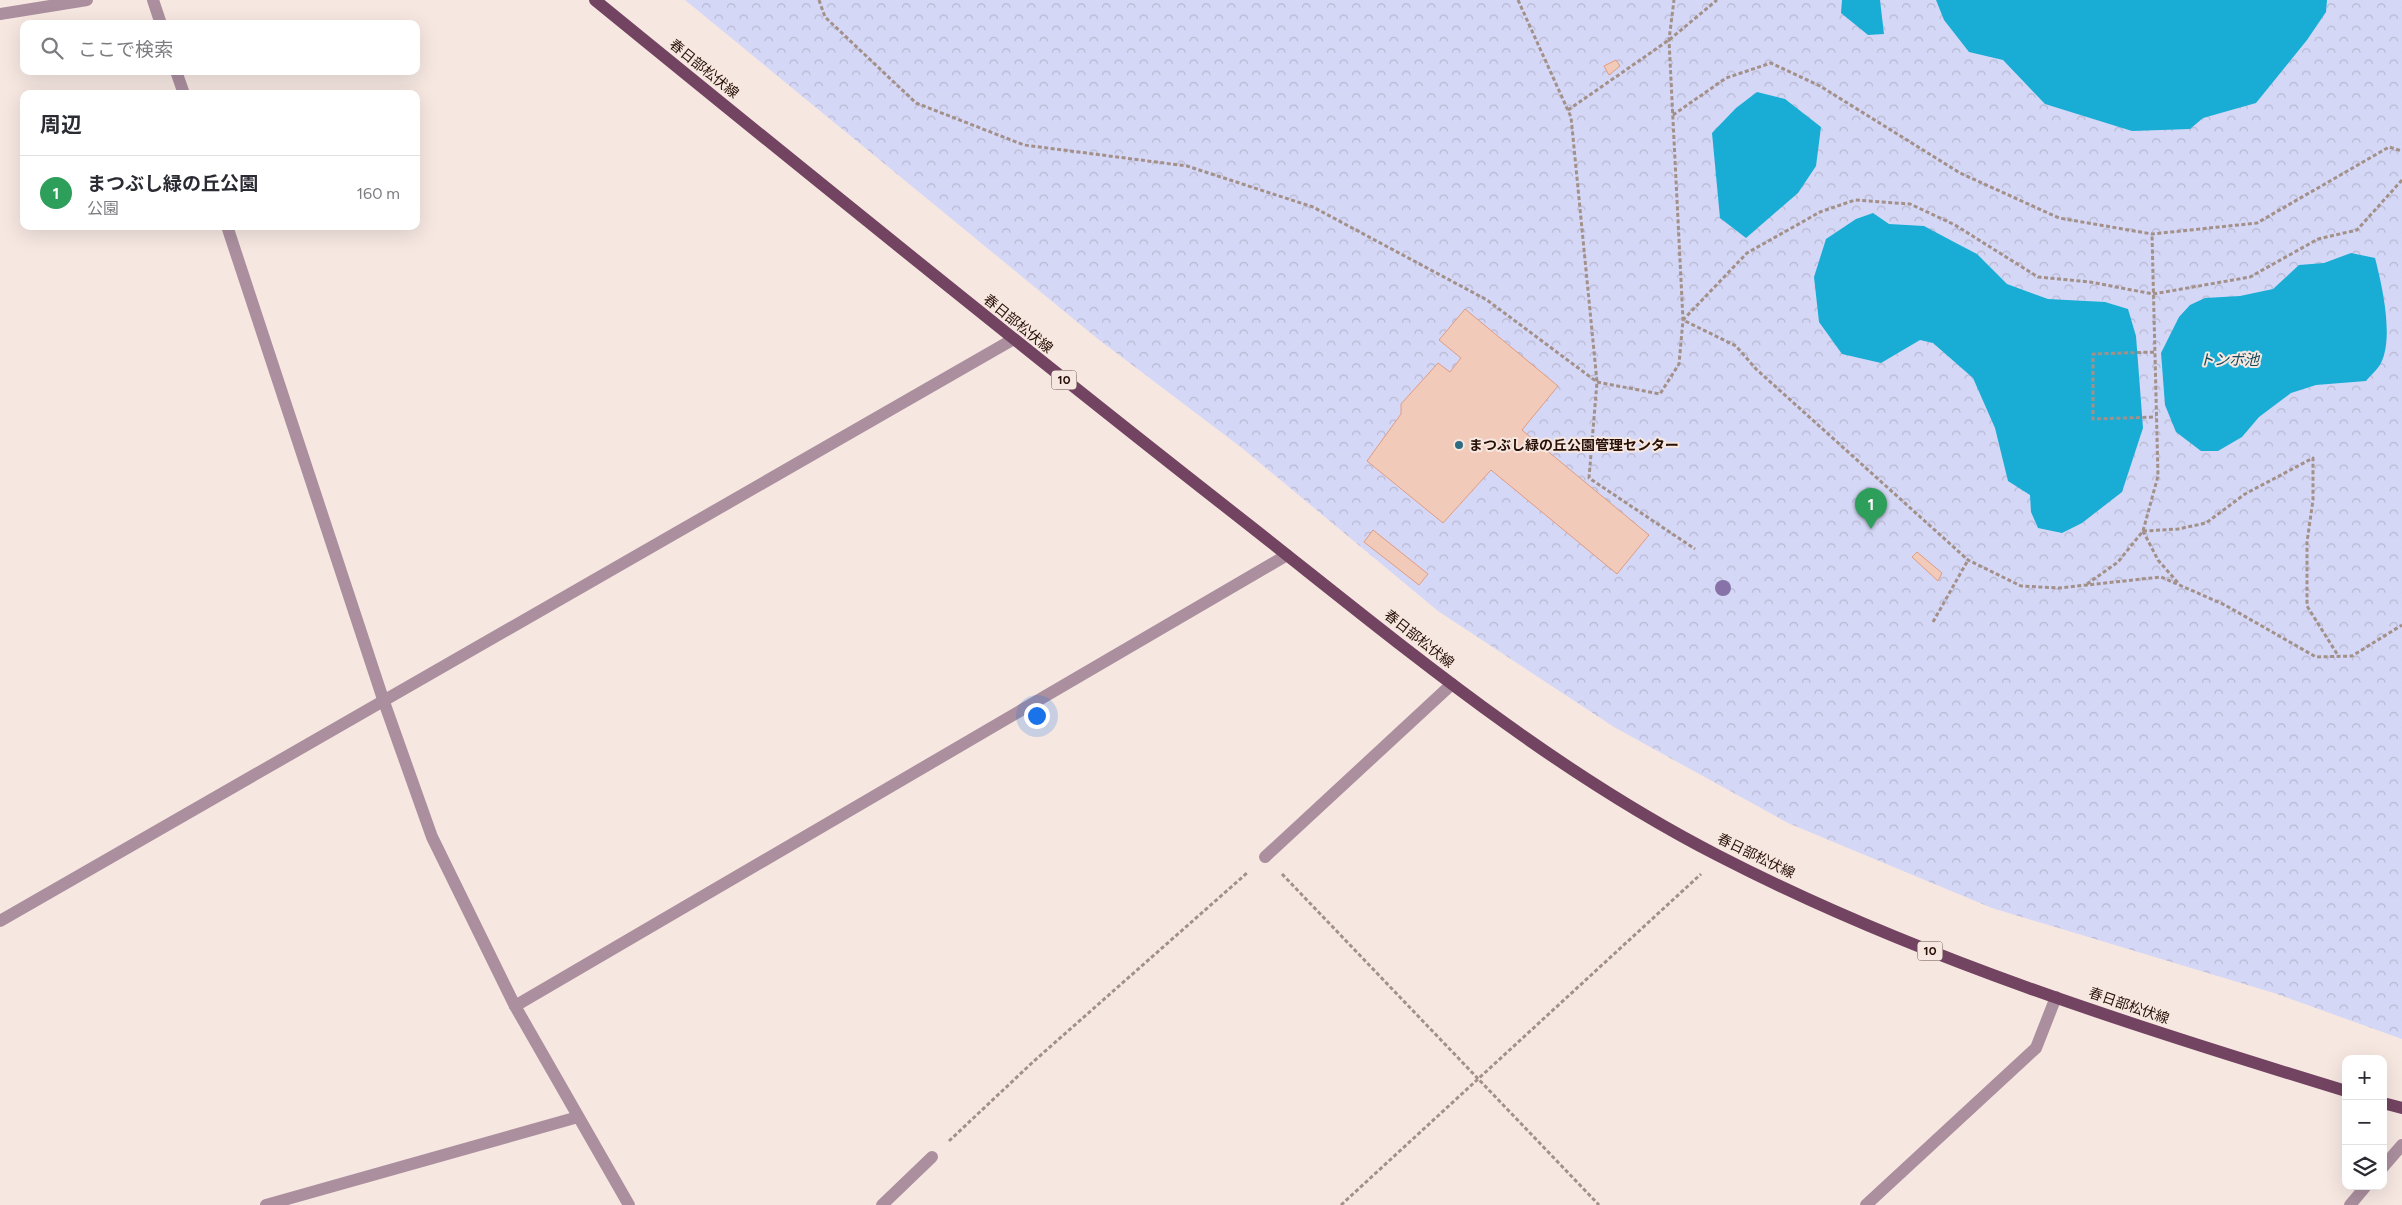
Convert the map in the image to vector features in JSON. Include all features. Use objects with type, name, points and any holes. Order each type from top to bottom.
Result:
[{"type":"main road","name":"春日部松伏線","points":[[595,0],[1012,340],[1452,684],[1540,750],[1648,817],[1720,857],[1921,948],[2189,1043],[2342,1090]]},
{"type":"main road","points":[[2387,1104],[2402,1108]]},
{"type":"street","points":[[0,14],[87,0]]},
{"type":"street","points":[[153,0],[160,20]]},
{"type":"street","points":[[177,75],[183,90]]},
{"type":"street","points":[[228,230],[383,699],[432,837],[515,1006],[629,1205]]},
{"type":"street","points":[[0,921],[383,699],[1012,340]]},
{"type":"street","points":[[515,1006],[1287,555]]},
{"type":"street","points":[[1266,857],[1452,684]]},
{"type":"street","points":[[1866,1205],[2036,1048],[2056,997]]},
{"type":"street","points":[[266,1205],[578,1117]]},
{"type":"street","points":[[2387,1162],[2402,1145]]},
{"type":"street","points":[[882,1205],[932,1157]]},
{"type":"street","points":[[2350,1205],[2363,1190]]},
{"type":"path","points":[[819,0],[825,17],[916,103],[1024,145],[1187,166],[1314,208],[1487,300],[1597,382],[1660,394],[1679,364],[1683,320],[1669,40],[1674,0]]},
{"type":"path","points":[[1518,0],[1571,117],[1597,382],[1589,478],[1696,550]]},
{"type":"path","points":[[1568,110],[1669,40],[1717,0]]},
{"type":"path","points":[[1673,115],[1726,78],[1771,63],[1820,86],[1960,173],[2059,218],[2152,234],[2257,223],[2389,147],[2402,151]]},
{"type":"path","points":[[1683,320],[1747,252],[1820,212],[1855,200],[1910,204],[1955,225],[2038,278],[2090,282],[2153,294],[2250,278],[2318,238],[2357,230],[2402,180]]},
{"type":"path","points":[[2085,585],[2118,562],[2143,531],[2158,476],[2152,234]]},
{"type":"path","points":[[1683,320],[1736,346],[1756,369],[1968,560],[2021,586],[2059,588],[2161,577],[2225,605],[2316,657],[2352,656],[2402,625]]},
{"type":"path","points":[[2154,352],[2093,354],[2093,419],[2156,417]]},
{"type":"path","points":[[2143,531],[2178,529],[2206,523],[2245,494],[2313,458],[2313,500],[2307,542],[2307,606],[2339,657]]},
{"type":"path","points":[[2143,531],[2158,560],[2181,585]]},
{"type":"path","points":[[1933,622],[1968,560]]},
{"type":"path","points":[[932,1157],[1034,1061],[1266,857],[1599,1205]]},
{"type":"path","points":[[1341,1205],[1720,857]]},
{"type":"green space","points":[[685,0],[2402,0],[2402,1039],[2274,993],[1992,908],[1788,823],[1614,727],[1438,611],[1242,448],[1098,339]]},
{"type":"water","points":[[1842,0],[1880,0],[1884,34],[1868,35],[1841,13]]},
{"type":"water","points":[[1936,0],[2327,0],[2326,12],[2307,40],[2256,103],[2203,118],[2190,129],[2132,131],[2045,104],[2003,60],[1969,52],[1944,20]]},
{"type":"water","points":[[1757,92],[1785,99],[1821,127],[1816,166],[1798,193],[1746,238],[1720,218],[1712,133],[1736,108]]},
{"type":"water","points":[[1873,213],[1889,224],[1924,226],[1977,254],[2007,284],[2048,299],[2105,302],[2128,309],[2136,336],[2143,428],[2122,492],[2082,523],[2062,533],[2038,528],[2031,512],[2030,495],[2008,481],[1995,428],[1973,378],[1933,343],[1920,340],[1881,363],[1842,354],[1819,322],[1814,277],[1826,239],[1856,219]]},
{"type":"water","name":"トンボ池","points":[[2351,253],[2375,258],[2386,311],[2387,339],[2385,352],[2380,365],[2366,381],[2316,385],[2291,393],[2259,417],[2242,437],[2218,451],[2201,451],[2176,432],[2165,405],[2161,353],[2179,317],[2190,305],[2205,298],[2240,296],[2273,289],[2299,265],[2324,263]]},
{"type":"building","points":[[1616,60],[1620,66],[1609,75],[1604,66]]},
{"type":"building","name":"まつぶし緑の丘公園管理センター","points":[[1465,309],[1558,386],[1522,430],[1649,535],[1617,574],[1491,470],[1443,523],[1367,461],[1401,414],[1401,404],[1438,363],[1450,372],[1461,358],[1439,340]]},
{"type":"building","points":[[1373,530],[1428,574],[1419,585],[1364,542]]},
{"type":"building","points":[[1917,552],[1942,573],[1938,581],[1912,557]]},
{"type":"place","name":"まつぶし緑の丘公園管理センター","points":[[1459,445]]},
{"type":"place","name":"まつぶし緑の丘公園","points":[[1871,529]]}]
